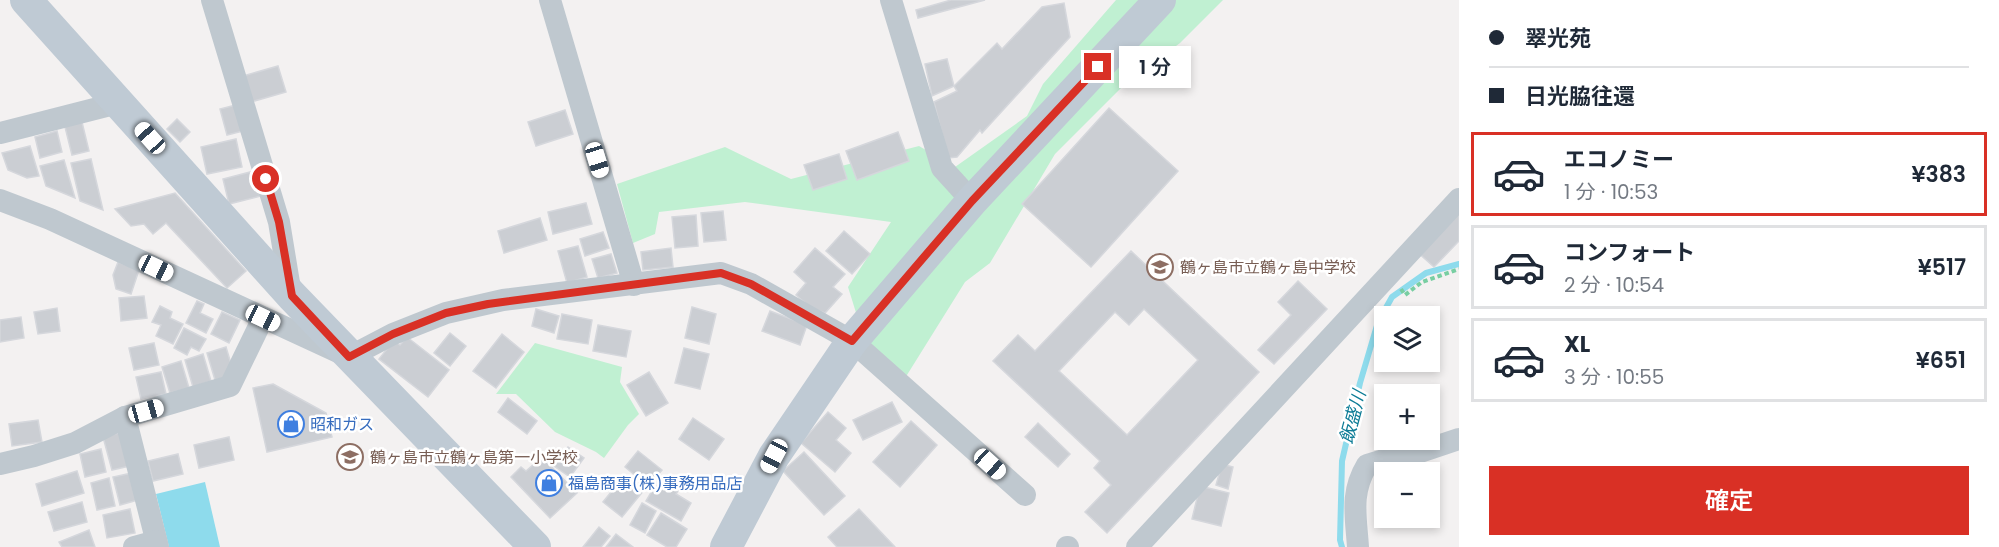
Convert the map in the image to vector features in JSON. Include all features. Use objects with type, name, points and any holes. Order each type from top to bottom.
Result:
[{"type":"main road","points":[[26,0],[292,296],[535,547]]},
{"type":"main road","points":[[726,547],[774,456],[852,341],[972,201],[1160,0]]},
{"type":"street","points":[[212,0],[279,222],[292,296]]},
{"type":"street","points":[[550,0],[634,285]]},
{"type":"street","points":[[891,0],[942,168],[972,201]]},
{"type":"street","points":[[0,133],[118,103]]},
{"type":"street","points":[[1137,547],[1459,199]]},
{"type":"street","points":[[0,200],[50,219],[349,357],[393,334],[446,313],[503,300],[721,273],[751,284],[852,341],[1024,495]]},
{"type":"street","points":[[0,464],[75,443],[125,417],[230,386],[263,318]]},
{"type":"street","points":[[125,417],[157,544],[134,547]]},
{"type":"street","points":[[1358,547],[1354,498],[1358,479],[1367,465],[1411,455],[1459,439]]},
{"type":"path","points":[[1397,283],[1406,295],[1422,282],[1459,268]]},
{"type":"green space","points":[[1116,0],[1223,0],[1180,43],[1122,87],[1055,154],[990,263],[965,282],[902,383],[853,348],[858,319],[848,287],[891,222],[745,202],[659,212],[655,234],[633,243],[617,184],[725,147],[791,179],[919,146],[955,167],[1027,116],[1043,84]]},
{"type":"green space","points":[[535,343],[622,367],[620,382],[639,414],[604,458],[555,432],[516,394],[496,394]]},
{"type":"water","points":[[205,482],[220,547],[169,547],[156,494]]},
{"type":"building","points":[[951,0],[985,0],[918,18],[916,10]]},
{"type":"building","points":[[1064,3],[1070,37],[982,133],[980,130],[957,157],[948,158],[934,102],[957,91],[954,86],[997,43],[1002,49],[1042,7]]},
{"type":"building","points":[[947,59],[954,86],[932,96],[925,64]]},
{"type":"building","points":[[278,66],[286,92],[251,102],[243,76]]},
{"type":"building","points":[[236,105],[243,131],[227,135],[220,109]]},
{"type":"building","points":[[1109,108],[1178,171],[1091,267],[1022,204]]},
{"type":"building","points":[[565,110],[573,134],[536,146],[528,122]]},
{"type":"building","points":[[81,118],[89,151],[72,155],[64,123]]},
{"type":"building","points":[[177,119],[190,132],[180,142],[167,129]]},
{"type":"building","points":[[57,131],[62,152],[40,158],[35,137]]},
{"type":"building","points":[[898,132],[909,161],[857,180],[846,151]]},
{"type":"building","points":[[236,139],[242,167],[207,174],[201,147]]},
{"type":"building","points":[[30,146],[39,176],[27,178],[8,170],[2,153]]},
{"type":"building","points":[[839,154],[847,179],[813,190],[804,165]]},
{"type":"building","points":[[91,159],[103,210],[80,201],[71,163]]},
{"type":"building","points":[[64,160],[75,198],[46,186],[40,166]]},
{"type":"building","points":[[254,171],[261,196],[229,204],[223,179]]},
{"type":"building","points":[[175,193],[246,271],[227,288],[166,223],[153,234],[144,224],[131,226],[115,209]]},
{"type":"building","points":[[586,203],[592,224],[553,234],[548,212]]},
{"type":"building","points":[[1459,203],[1459,241],[1434,267],[1415,250]]},
{"type":"building","points":[[723,211],[726,240],[704,242],[701,213]]},
{"type":"building","points":[[696,215],[698,246],[675,248],[672,217]]},
{"type":"building","points":[[540,218],[547,240],[504,253],[498,231]]},
{"type":"building","points":[[844,231],[870,254],[852,274],[826,251]]},
{"type":"building","points":[[603,232],[609,248],[585,256],[580,239]]},
{"type":"building","points":[[578,246],[587,277],[567,283],[558,251]]},
{"type":"building","points":[[671,248],[673,267],[643,270],[641,252]]},
{"type":"building","points":[[815,248],[845,274],[833,287],[842,294],[825,313],[811,308],[796,295],[806,283],[794,272]]},
{"type":"building","points":[[1131,251],[1259,372],[1107,533],[1085,512],[1111,485],[1094,468],[1100,461],[993,361],[1018,335],[1035,351]],"holes":[[[1144,309],[1198,360],[1127,435],[1059,371],[1115,312],[1129,325]]]},
{"type":"building","points":[[611,254],[617,273],[598,278],[592,259]]},
{"type":"building","points":[[118,262],[139,270],[131,294],[116,289],[113,275]]},
{"type":"building","points":[[1298,281],[1327,309],[1274,364],[1258,350],[1291,315],[1278,302]]},
{"type":"building","points":[[144,296],[147,318],[121,321],[119,298]]},
{"type":"building","points":[[197,301],[204,304],[200,313],[213,319],[206,333],[186,323]]},
{"type":"building","points":[[160,306],[172,312],[170,318],[183,324],[173,344],[156,336],[161,325],[152,322]]},
{"type":"building","points":[[692,307],[716,314],[709,344],[685,338]]},
{"type":"building","points":[[57,308],[60,331],[38,334],[34,312]]},
{"type":"building","points":[[536,309],[559,316],[554,333],[532,326]]},
{"type":"building","points":[[770,311],[807,325],[800,345],[762,331]]},
{"type":"building","points":[[222,312],[240,320],[229,343],[211,334]]},
{"type":"building","points":[[562,314],[592,320],[588,344],[557,339]]},
{"type":"building","points":[[21,317],[24,338],[0,342],[0,320]]},
{"type":"building","points":[[598,325],[631,331],[626,357],[593,351]]},
{"type":"building","points":[[184,328],[206,339],[199,351],[191,347],[187,355],[174,348]]},
{"type":"building","points":[[450,333],[466,346],[450,366],[434,353]]},
{"type":"building","points":[[502,334],[524,352],[496,388],[473,371]]},
{"type":"building","points":[[407,337],[449,370],[428,397],[379,359],[394,340],[400,345]]},
{"type":"building","points":[[154,343],[159,365],[134,370],[129,348]]},
{"type":"building","points":[[226,347],[232,367],[227,377],[215,380],[207,353]]},
{"type":"building","points":[[684,348],[709,354],[700,389],[675,383]]},
{"type":"building","points":[[203,354],[211,381],[193,387],[185,360]]},
{"type":"building","points":[[181,361],[189,388],[170,393],[162,367]]},
{"type":"building","points":[[161,372],[166,394],[141,399],[136,377]]},
{"type":"building","points":[[649,372],[668,403],[646,416],[627,385]]},
{"type":"building","points":[[273,384],[326,413],[332,437],[267,452],[253,388]]},
{"type":"building","points":[[508,398],[537,421],[527,434],[498,412]]},
{"type":"building","points":[[892,402],[902,422],[863,440],[853,420]]},
{"type":"building","points":[[828,412],[846,428],[836,440],[851,453],[835,472],[801,443]]},
{"type":"building","points":[[693,418],[724,439],[709,460],[679,439]]},
{"type":"building","points":[[38,420],[42,442],[12,446],[9,424]]},
{"type":"building","points":[[911,421],[937,445],[900,487],[873,462]]},
{"type":"building","points":[[1038,423],[1070,454],[1058,467],[1025,437]]},
{"type":"building","points":[[122,432],[130,466],[112,470],[103,437]]},
{"type":"building","points":[[229,437],[234,460],[199,468],[194,445]]},
{"type":"building","points":[[568,447],[584,458],[570,477],[554,466]]},
{"type":"building","points":[[101,449],[106,472],[85,477],[80,454]]},
{"type":"building","points":[[638,451],[662,470],[648,486],[625,467]]},
{"type":"building","points":[[804,452],[845,496],[824,515],[783,471]]},
{"type":"building","points":[[178,454],[183,474],[153,481],[148,461]]},
{"type":"building","points":[[542,457],[577,493],[550,518],[511,477],[521,467],[526,471]]},
{"type":"building","points":[[1222,464],[1233,467],[1228,489],[1216,485]]},
{"type":"building","points":[[77,471],[84,493],[42,506],[36,484]]},
{"type":"building","points":[[132,473],[138,500],[120,505],[113,477]]},
{"type":"building","points":[[625,475],[644,490],[622,517],[603,502]]},
{"type":"building","points":[[109,478],[115,506],[97,510],[91,483]]},
{"type":"building","points":[[659,479],[679,489],[676,494],[691,503],[681,521],[646,501]]},
{"type":"building","points":[[1200,486],[1229,493],[1221,526],[1192,519]]},
{"type":"building","points":[[82,502],[87,522],[54,531],[48,512]]},
{"type":"building","points":[[642,503],[656,511],[645,533],[630,525]]},
{"type":"building","points":[[130,509],[135,533],[107,538],[103,515]]},
{"type":"building","points":[[859,509],[895,547],[837,547],[828,537]]},
{"type":"building","points":[[661,513],[687,529],[676,547],[667,547],[647,535]]},
{"type":"building","points":[[599,527],[610,536],[601,547],[583,547]]},
{"type":"building","points":[[89,530],[95,547],[62,547],[59,542]]},
{"type":"building","points":[[616,534],[633,547],[606,547]]},
{"type":"waterway","name":"飯盛川","points":[[1342,547],[1340,540],[1342,461],[1360,383],[1378,322],[1392,297],[1426,273],[1459,264]]},
{"type":"place","name":"鶴ヶ島市立鶴ヶ島中学校","points":[[1160,267]]},
{"type":"place","name":"昭和ガス","points":[[291,424]]},
{"type":"place","name":"鶴ヶ島市立鶴ヶ島第一小学校","points":[[350,457]]},
{"type":"place","name":"福島商事(株)事務用品店","points":[[549,483]]},
{"type":"route","points":[[266,179],[279,222],[292,296],[349,357],[393,334],[446,313],[503,300],[721,273],[751,284],[852,341],[972,201],[1098,67]]}]
